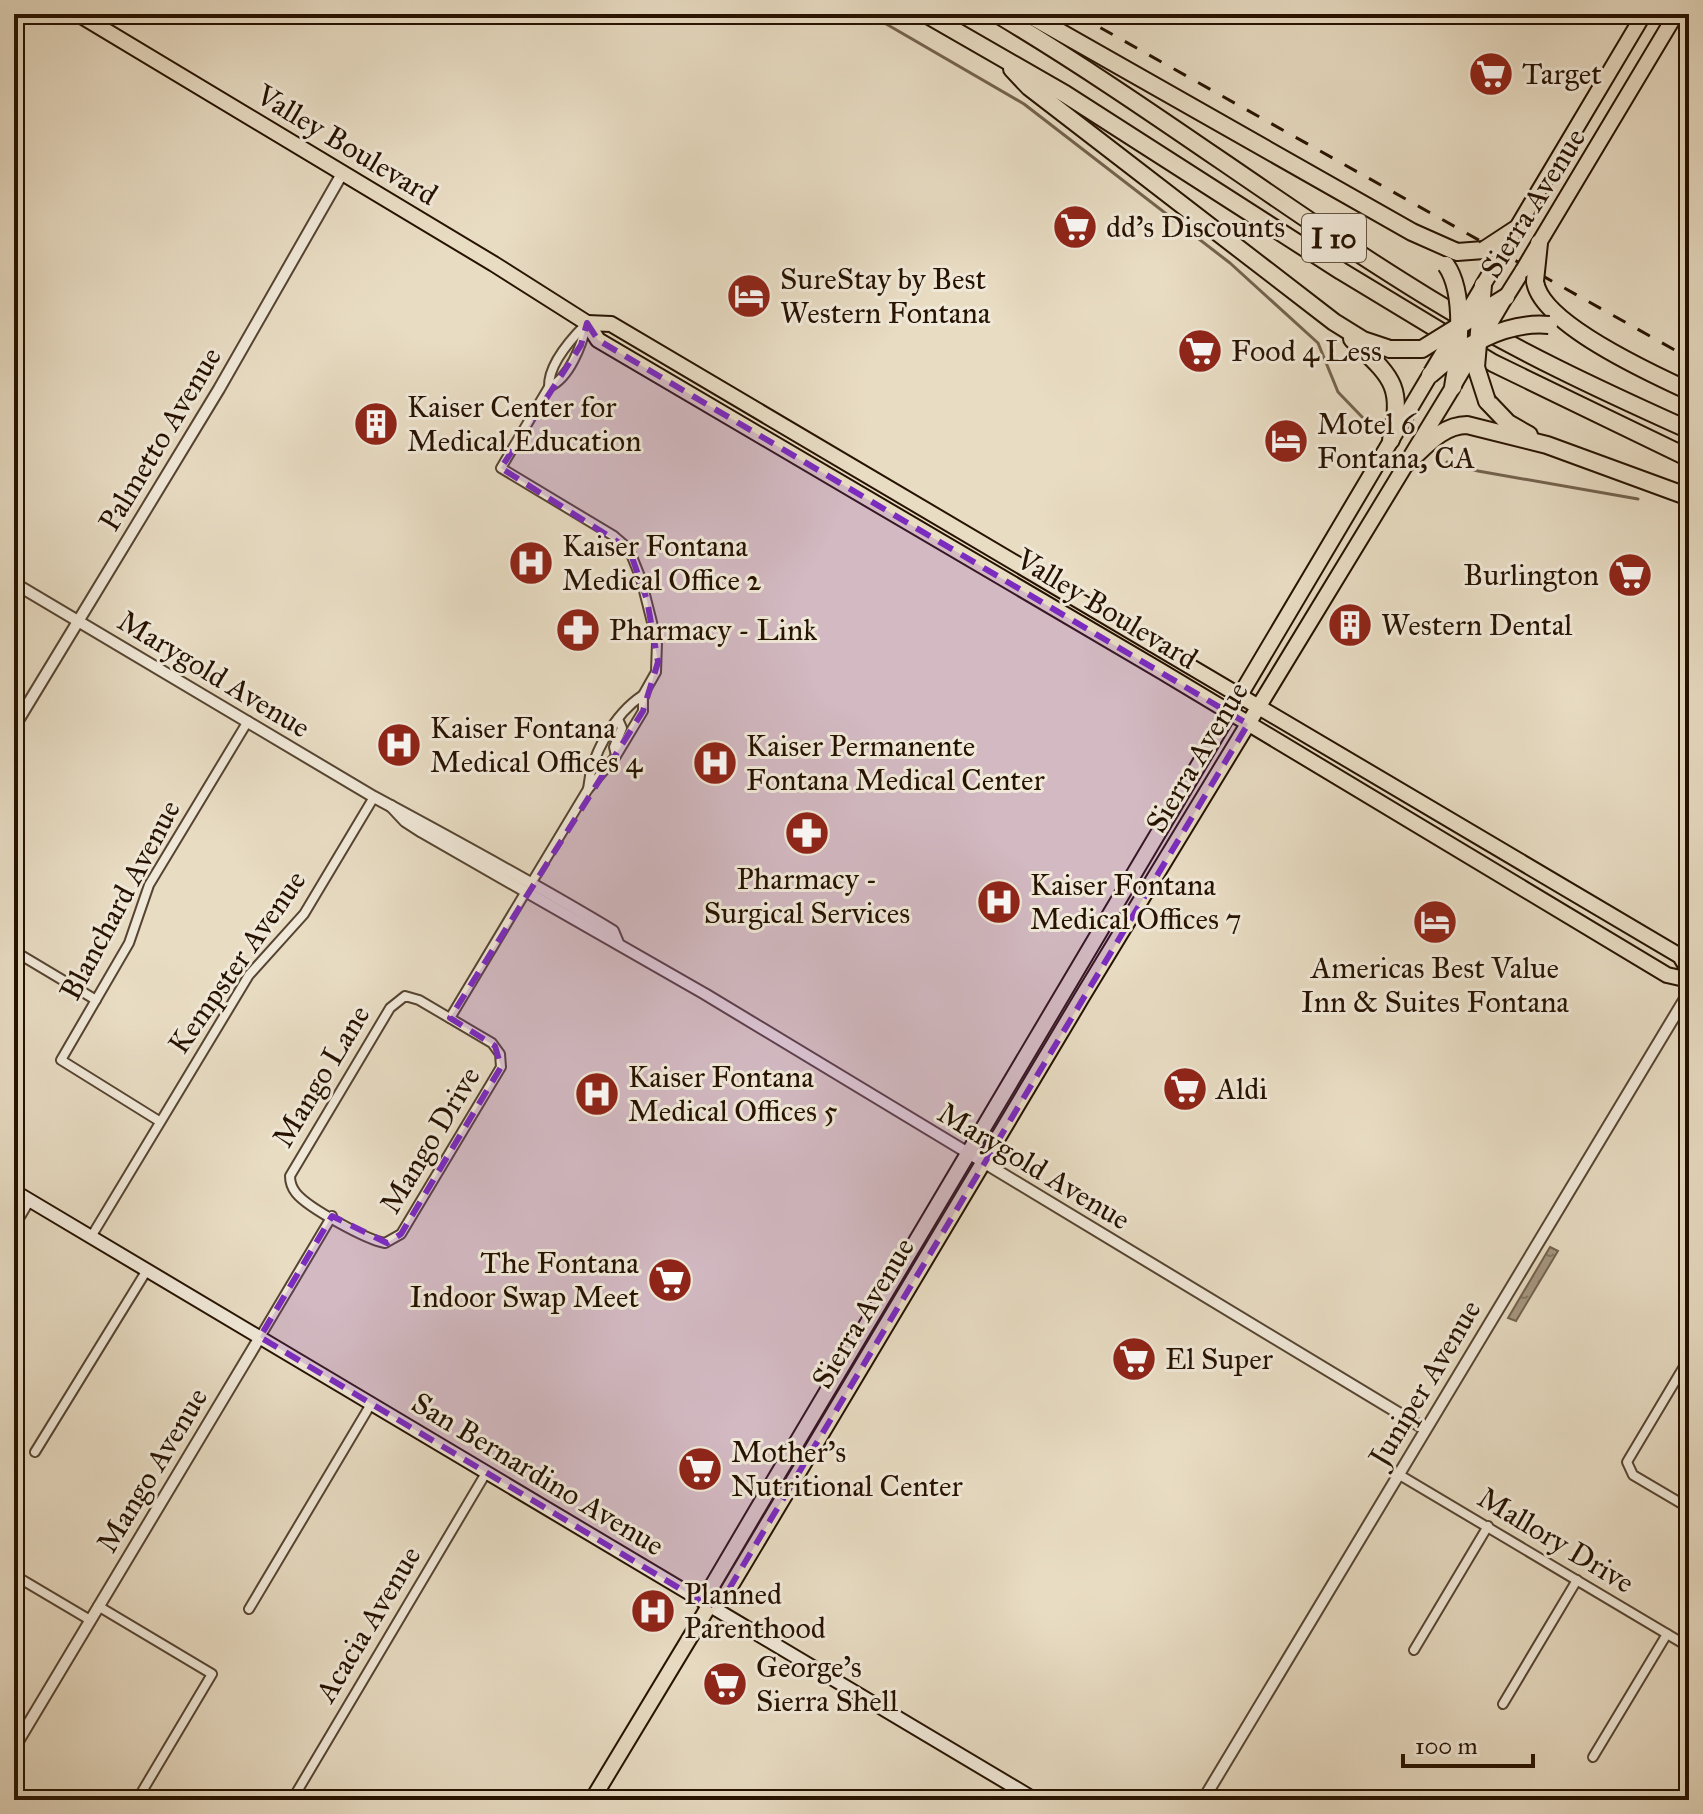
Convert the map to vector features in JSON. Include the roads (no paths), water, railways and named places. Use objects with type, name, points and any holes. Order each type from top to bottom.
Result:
[{"type":"highway","name":"I 10","points":[[926,14],[997,53],[1419,320],[1493,363],[1689,458]]},
{"type":"highway","name":"I 10","points":[[997,14],[1068,56],[1432,300],[1517,348],[1689,430]]},
{"type":"highway","points":[[1028,14],[1412,232],[1457,252],[1492,253],[1516,229]]},
{"type":"highway","points":[[997,53],[1029,87],[1334,322],[1363,340],[1390,349],[1422,349],[1506,297]]},
{"type":"highway","points":[[1412,232],[1446,265],[1458,291],[1458,353],[1453,387]]},
{"type":"highway","points":[[1539,243],[1529,275],[1545,305],[1591,339],[1689,391]]},
{"type":"highway","points":[[1483,285],[1476,367],[1487,401],[1508,423],[1547,445]]},
{"type":"highway","points":[[1334,322],[1392,379],[1398,409],[1391,440]]},
{"type":"highway","points":[[1430,375],[1458,353],[1515,324],[1549,325],[1591,339]]},
{"type":"highway","points":[[1407,463],[1433,439],[1456,425],[1547,445],[1689,497]]},
{"type":"main road","name":"Valley Boulevard","points":[[78,14],[343,172],[587,323],[598,340],[1231,713],[1667,975],[1689,980]]},
{"type":"main road","name":"Sierra Avenue","points":[[1516,229],[1644,14]]},
{"type":"main road","name":"Sierra Avenue","points":[[1539,243],[1676,14]]},
{"type":"main road","name":"Sierra Avenue","points":[[592,1800],[709,1606],[712,1586],[850,1351],[1483,285],[1492,253]]},
{"type":"main road","name":"Sierra Avenue","points":[[709,1606],[726,1594],[1506,297],[1529,275]]},
{"type":"main road","name":"Valley Boulevard","points":[[587,323],[611,324],[863,472],[1680,956],[1689,971]]},
{"type":"main road","points":[[792,456],[835,466],[849,473],[863,472]]},
{"type":"main road","name":"San Bernardino Avenue","points":[[14,1191],[1036,1800]]},
{"type":"main road","points":[[819,1439],[825,1414],[857,1357],[850,1351]]},
{"type":"street","name":"Palmetto Avenue","points":[[14,727],[219,389],[343,172]]},
{"type":"street","points":[[587,323],[571,339],[549,377],[549,387],[501,468],[614,536],[629,549],[647,600],[658,652],[656,672],[643,695],[618,719],[597,755],[588,789]]},
{"type":"street","name":"Marygold Avenue","points":[[14,583],[374,797],[406,811],[532,882]]},
{"type":"street","points":[[532,882],[588,789],[616,756],[643,711],[643,695]]},
{"type":"street","points":[[616,756],[614,747],[622,728],[618,719]]},
{"type":"street","name":"Blanchard Avenue","points":[[159,1121],[61,1060],[129,943],[149,885],[248,721]]},
{"type":"street","name":"Kempster Avenue","points":[[91,1237],[249,975],[304,914],[374,797]]},
{"type":"street","name":"Marygold Avenue","points":[[391,806],[405,821],[422,832],[607,940],[618,943],[1425,1429]]},
{"type":"street","points":[[422,832],[441,837],[509,877],[532,882],[546,899],[618,943]]},
{"type":"street","points":[[450,1018],[525,893]]},
{"type":"street","points":[[14,951],[96,1000]]},
{"type":"street","name":"Juniper Avenue","points":[[1203,1800],[1689,992]]},
{"type":"street","name":"Mango Lane","points":[[332,1216],[295,1192],[290,1176],[299,1159],[394,1003],[405,996],[412,997],[450,1018]]},
{"type":"street","name":"Mango Drive","points":[[332,1216],[378,1242],[398,1237],[476,1113],[497,1075],[500,1054],[492,1043],[450,1018]]},
{"type":"street","points":[[14,1227],[30,1200]]},
{"type":"street","name":"Mango Avenue","points":[[14,1748],[332,1216]]},
{"type":"street","points":[[35,1452],[147,1270]]},
{"type":"street","points":[[1689,1358],[1629,1457],[1628,1467],[1633,1475],[1689,1508]]},
{"type":"street","points":[[249,1609],[371,1404]]},
{"type":"street","name":"Acacia Avenue","points":[[292,1800],[486,1473]]},
{"type":"street","name":"Mallory Drive","points":[[1398,1474],[1689,1647]]},
{"type":"street","points":[[1414,1650],[1488,1526]]},
{"type":"street","points":[[14,1575],[90,1620]]},
{"type":"street","points":[[1503,1704],[1577,1580]]},
{"type":"street","points":[[98,1606],[212,1674],[137,1800]]},
{"type":"street","points":[[1593,1757],[1667,1634]]},
{"type":"water","points":[[1550,1247],[1558,1251],[1516,1321],[1508,1318]]},
{"type":"waterway","points":[[869,14],[1024,104],[1230,263],[1318,343],[1338,392],[1364,419]]},
{"type":"waterway","points":[[1447,462],[1478,471],[1638,499]]},
{"type":"railway","points":[[1076,14],[1689,358]]},
{"type":"place","name":"Target","points":[[1491,74]]},
{"type":"place","name":"dd's Discounts","points":[[1075,227]]},
{"type":"place","name":"SureStay by Best Western Fontana","points":[[749,296]]},
{"type":"place","name":"Food 4 Less","points":[[1200,351]]},
{"type":"place","name":"Kaiser Center for Medical Education","points":[[376,424]]},
{"type":"place","name":"Motel 6 Fontana, CA","points":[[1286,441]]},
{"type":"place","name":"Kaiser Fontana Medical Office 2","points":[[531,563]]},
{"type":"place","name":"Burlington","points":[[1630,575]]},
{"type":"place","name":"Western Dental","points":[[1350,625]]},
{"type":"place","name":"Pharmacy - Link","points":[[578,630]]},
{"type":"place","name":"Kaiser Fontana Medical Offices 4","points":[[399,745]]},
{"type":"place","name":"Kaiser Permanente Fontana Medical Center","points":[[715,763]]},
{"type":"place","name":"Pharmacy - Surgical Services","points":[[807,833]]},
{"type":"place","name":"Kaiser Fontana Medical Offices 7","points":[[999,902]]},
{"type":"place","name":"Americas Best Value Inn & Suites Fontana","points":[[1435,922]]},
{"type":"place","name":"Aldi","points":[[1185,1089]]},
{"type":"place","name":"Kaiser Fontana Medical Offices 5","points":[[597,1094]]},
{"type":"place","name":"The Fontana Indoor Swap Meet","points":[[670,1280]]},
{"type":"place","name":"El Super","points":[[1134,1359]]},
{"type":"place","name":"Mother's Nutritional Center","points":[[700,1469]]},
{"type":"place","name":"Planned Parenthood","points":[[653,1611]]},
{"type":"place","name":"George's Sierra Shell","points":[[725,1684]]}]
